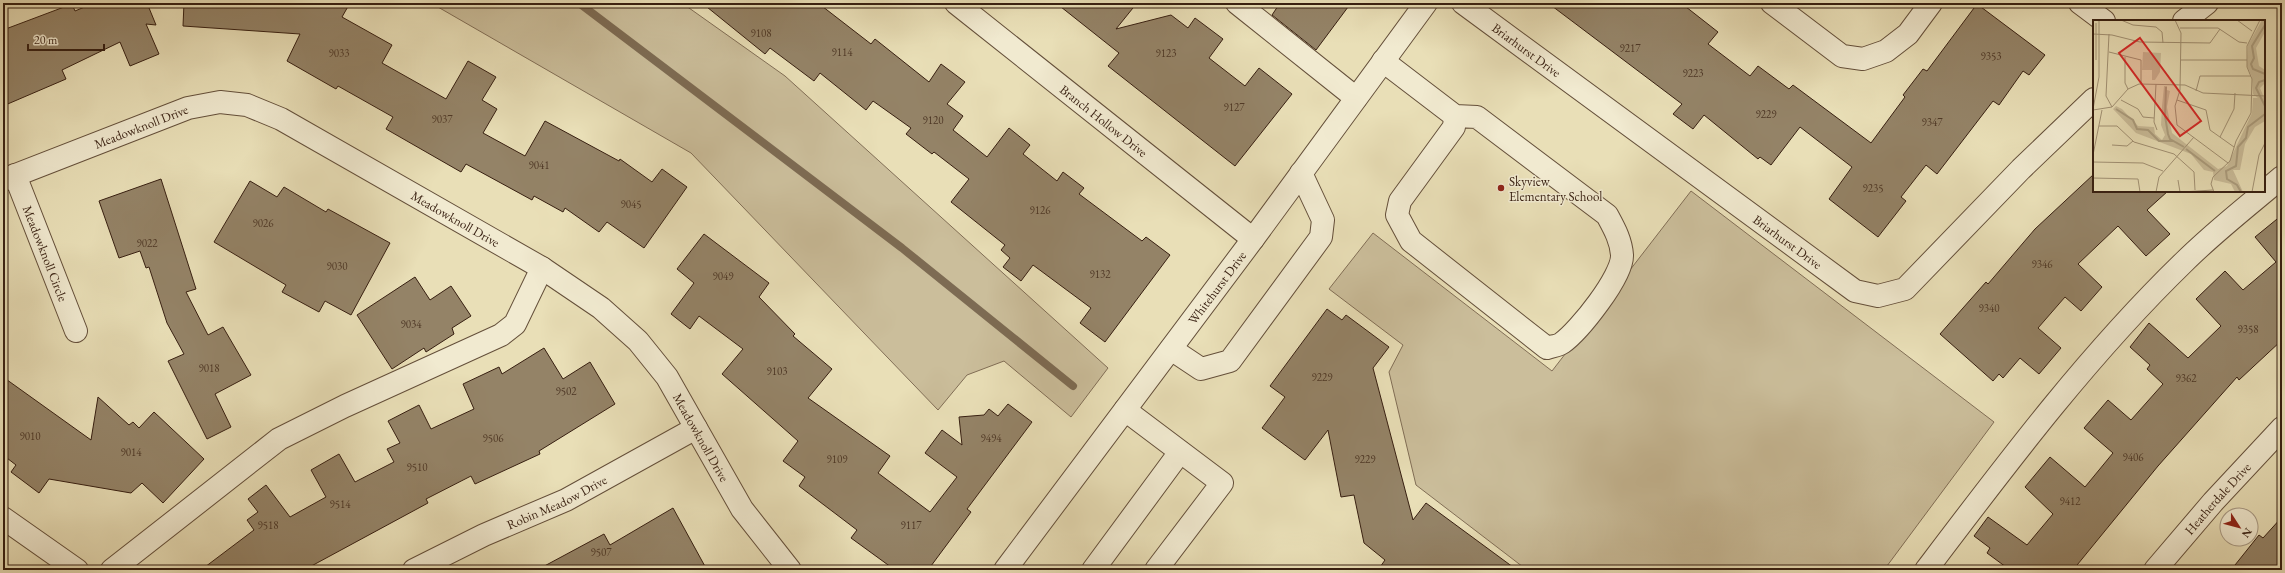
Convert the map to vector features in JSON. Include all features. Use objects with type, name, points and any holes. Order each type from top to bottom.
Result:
[{"type":"street","name":"Branch Hollow Drive","points":[[956,3],[1253,239]]},
{"type":"street","points":[[1237,3],[1356,98]]},
{"type":"street","name":"Whitehurst Drive","points":[[1010,568],[1426,3]]},
{"type":"street","name":"Briarhurst Drive","points":[[1463,3],[1855,291],[1878,296],[1905,289],[2021,169],[2093,100]]},
{"type":"street","points":[[1772,3],[1842,56],[1863,60],[1886,51],[1908,34],[1931,3]]},
{"type":"street","points":[[2080,3],[2103,20]]},
{"type":"street","points":[[2185,20],[2207,3]]},
{"type":"street","points":[[1382,61],[1455,116],[1477,117],[1607,215],[1618,237],[1622,257],[1608,289],[1583,324],[1561,344],[1547,348],[1431,259],[1411,241],[1397,215],[1400,201],[1454,127],[1455,116]]},
{"type":"street","name":"Meadowknoll Drive","points":[[9,177],[188,108],[220,102],[247,105],[282,119],[542,268],[601,308],[638,341],[667,377],[742,509],[781,567]]},
{"type":"street","points":[[1171,349],[1201,369],[1230,361],[1321,237],[1323,220],[1301,173]]},
{"type":"street","name":"Meadowknoll Circle","points":[[9,177],[76,331]]},
{"type":"street","points":[[2265,192],[2282,177]]},
{"type":"street","points":[[1926,570],[2001,470],[2102,349],[2184,262],[2265,192]]},
{"type":"street","points":[[112,570],[279,439],[345,406],[501,335],[515,324],[542,268]]},
{"type":"street","points":[[1125,410],[1222,483],[1156,570]]},
{"type":"street","name":"Robin Meadow Drive","points":[[414,570],[484,535],[566,500],[696,428]]},
{"type":"street","name":"Heatherdale Drive","points":[[2155,570],[2212,502],[2282,428]]},
{"type":"street","points":[[1093,570],[1180,452]]},
{"type":"street","points":[[3,518],[77,570]]},
{"type":"shaded area","points":[[431,3],[682,3],[785,76],[1108,368],[1071,417],[1004,361],[967,375],[938,410],[691,153]]},
{"type":"shaded area","points":[[1691,191],[1994,422],[1884,570],[1527,570],[1416,485],[1389,372],[1403,345],[1329,289],[1373,233],[1552,371]]},
{"type":"building","points":[[94,3],[147,3],[156,25],[146,24],[159,54],[130,66],[120,42],[62,70],[66,79],[3,106],[3,30],[72,4],[75,11]]},
{"type":"building","points":[[184,3],[350,3],[342,17],[392,45],[382,63],[446,99],[468,61],[496,77],[482,100],[497,109],[483,133],[525,156],[545,121],[619,161],[620,159],[652,182],[662,169],[687,187],[644,248],[607,222],[599,232],[565,208],[563,212],[534,196],[532,200],[466,164],[461,172],[386,129],[393,117],[338,86],[336,89],[287,61],[300,34],[183,26]]},
{"type":"building","points":[[702,3],[818,3],[871,44],[875,39],[929,82],[941,64],[965,82],[947,104],[963,116],[953,130],[987,157],[1009,128],[1030,145],[1023,154],[1057,181],[1063,172],[1084,188],[1079,194],[1142,241],[1146,237],[1170,255],[1105,342],[1080,323],[1091,308],[1033,265],[1021,281],[1003,267],[1010,258],[1001,250],[1005,245],[951,202],[969,179],[934,152],[932,154],[906,134],[911,128],[873,101],[866,110],[820,73],[814,81],[770,48],[765,54]]},
{"type":"building","points":[[1056,3],[1137,3],[1116,29],[1171,15],[1188,28],[1195,18],[1223,39],[1209,58],[1245,86],[1259,68],[1292,94],[1235,166],[1108,66],[1119,53]]},
{"type":"building","points":[[1280,3],[1351,3],[1316,50],[1272,15]]},
{"type":"building","points":[[1548,3],[1681,3],[1718,32],[1708,44],[1750,76],[1758,66],[1789,89],[1793,85],[1871,143],[1905,97],[1903,95],[1923,69],[1927,71],[1977,4],[2045,55],[2029,75],[2023,71],[1999,105],[1993,101],[1937,174],[1926,165],[1901,197],[1906,201],[1878,237],[1829,199],[1852,167],[1800,127],[1771,165],[1760,157],[1758,159],[1704,115],[1693,129],[1673,114],[1682,104]]},
{"type":"building","points":[[2093,175],[2093,192],[2167,192],[2147,210],[2170,234],[2146,256],[2118,226],[2078,264],[2102,287],[2081,311],[2065,297],[2038,328],[2061,348],[2039,374],[2020,358],[2003,378],[1999,374],[1993,381],[1940,334],[1986,282],[1988,284],[2035,229]]},
{"type":"building","points":[[161,179],[196,289],[186,292],[208,335],[223,327],[251,375],[215,394],[231,427],[207,439],[168,361],[184,354],[167,323],[149,267],[146,268],[140,251],[119,258],[99,201]]},
{"type":"building","points":[[250,181],[277,197],[284,187],[326,212],[328,209],[390,243],[351,315],[325,301],[319,312],[282,292],[286,285],[214,242]]},
{"type":"building","points":[[2282,215],[2282,340],[2239,380],[2237,377],[2158,466],[2073,570],[2010,570],[1987,553],[1990,548],[1974,536],[1988,517],[2027,545],[2053,514],[2025,487],[2050,457],[2085,487],[2113,453],[2084,428],[2108,400],[2131,420],[2163,384],[2147,369],[2150,365],[2130,347],[2149,323],[2188,358],[2221,326],[2196,299],[2225,271],[2243,290],[2276,262],[2255,237]]},
{"type":"building","points":[[704,234],[769,283],[759,297],[795,334],[793,336],[832,369],[808,398],[890,456],[878,473],[930,512],[957,477],[925,453],[942,430],[962,445],[959,417],[984,415],[989,409],[998,416],[1008,404],[1032,422],[967,509],[971,512],[928,570],[895,570],[851,538],[857,530],[799,486],[805,477],[783,461],[798,441],[722,374],[743,349],[699,316],[690,329],[671,314],[694,283],[677,269]]},
{"type":"building","points":[[415,277],[430,300],[451,286],[471,316],[452,328],[454,334],[426,352],[424,348],[392,369],[357,315]]},
{"type":"building","points":[[1327,309],[1342,320],[1346,315],[1389,347],[1373,368],[1413,520],[1426,503],[1517,570],[1378,570],[1385,560],[1364,543],[1354,495],[1341,497],[1328,430],[1305,460],[1262,428],[1285,397],[1270,386]]},
{"type":"building","points":[[544,348],[563,379],[590,362],[615,404],[539,451],[540,454],[475,484],[471,476],[426,499],[428,503],[304,570],[201,570],[254,530],[247,520],[258,512],[248,499],[266,485],[290,517],[326,497],[311,470],[339,454],[355,482],[394,462],[387,449],[400,443],[388,421],[419,405],[431,429],[474,409],[463,384],[499,367],[502,374]]},
{"type":"building","points":[[3,377],[91,440],[98,397],[129,425],[133,422],[139,428],[154,412],[204,459],[163,503],[142,483],[131,493],[49,479],[39,493],[11,472],[16,465],[3,455]]},
{"type":"building","points":[[673,508],[707,570],[537,570],[604,534],[610,545]]},
{"type":"building","points":[[2282,517],[2282,570],[2231,570],[2249,547],[2259,547],[2259,535],[2263,538]]},
{"type":"waterway","points":[[579,3],[902,248],[1073,386]]},
{"type":"place","name":"Skyview Elementary School","points":[[1501,188]]}]
